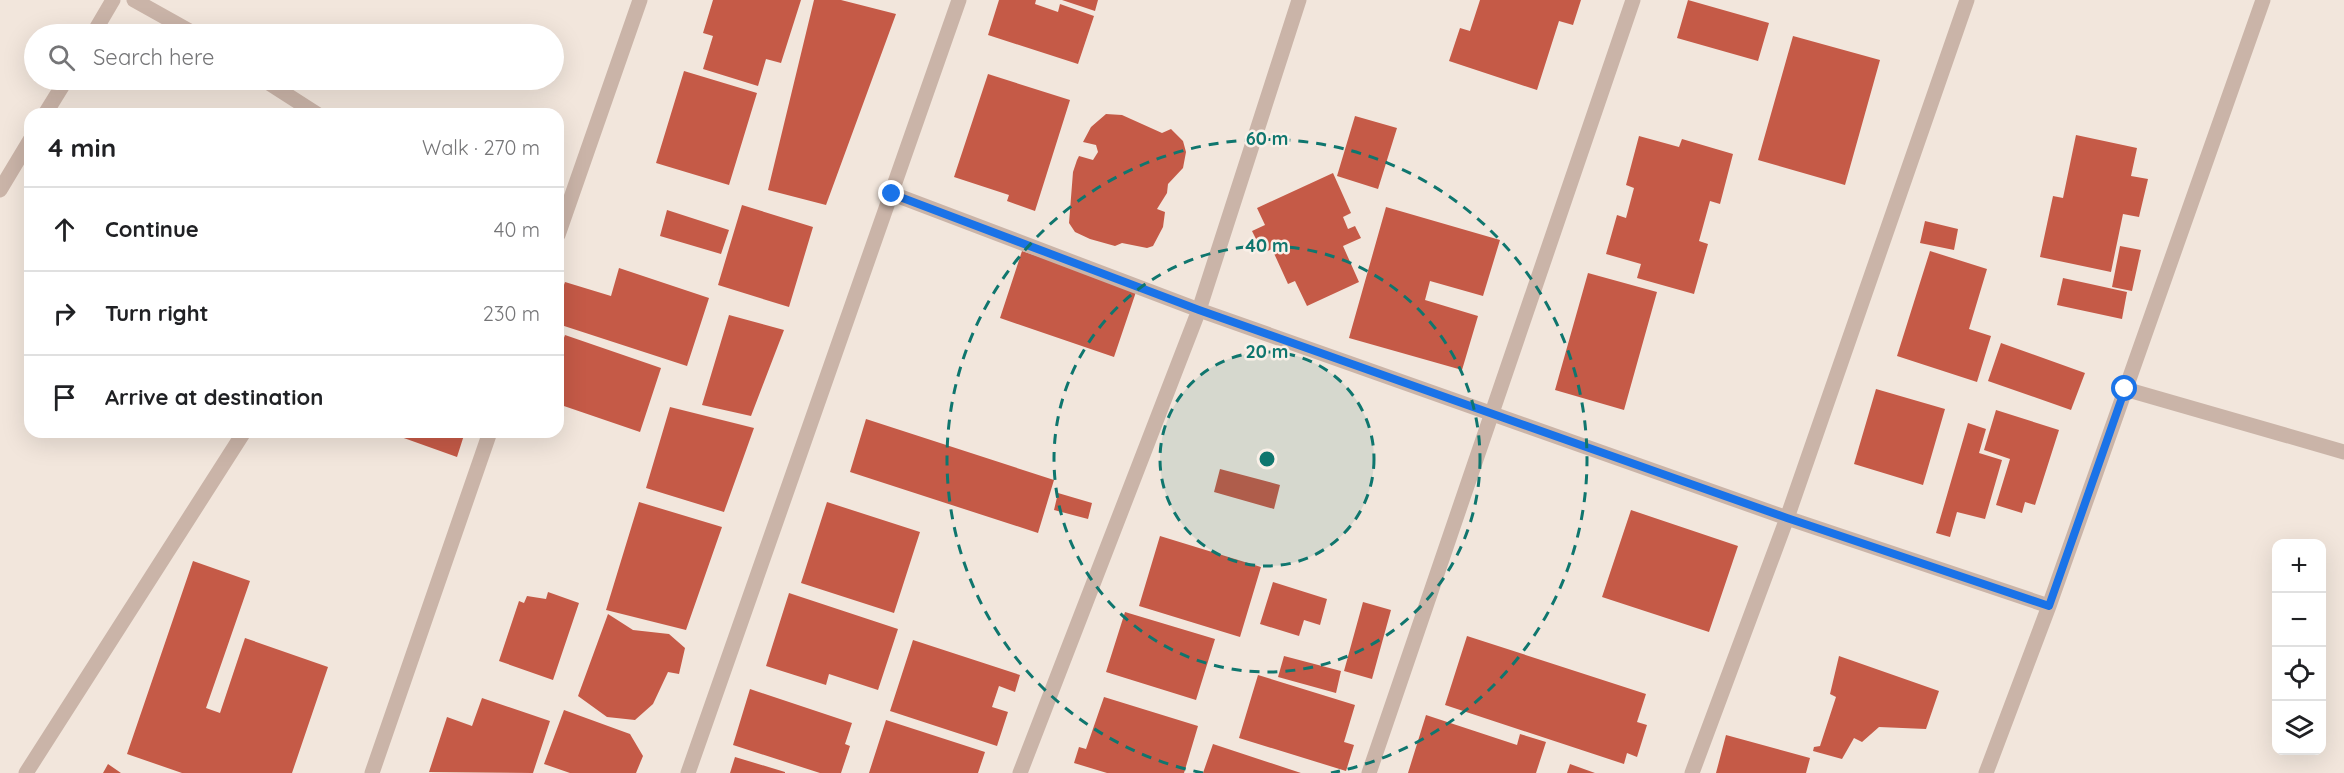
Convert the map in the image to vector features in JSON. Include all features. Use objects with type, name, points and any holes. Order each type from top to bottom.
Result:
[{"type":"street","points":[[99,24],[113,0]]},
{"type":"street","points":[[134,0],[177,24]]},
{"type":"street","points":[[564,219],[640,0]]},
{"type":"street","points":[[688,773],[959,0]]},
{"type":"street","points":[[1020,773],[1199,310],[1299,0]]},
{"type":"street","points":[[1369,773],[1633,0]]},
{"type":"street","points":[[1692,773],[1787,518],[1967,0]]},
{"type":"street","points":[[1986,773],[2049,606],[2258,1]]},
{"type":"street","points":[[49,108],[60,90]]},
{"type":"street","points":[[280,90],[308,108]]},
{"type":"street","points":[[0,190],[24,150]]},
{"type":"street","points":[[892,194],[1199,310],[1493,412],[1787,518],[2049,606]]},
{"type":"street","points":[[2125,389],[2344,452]]},
{"type":"street","points":[[26,773],[240,438]]},
{"type":"street","points":[[372,773],[488,438]]},
{"type":"building","points":[[713,0],[801,0],[781,63],[766,59],[758,86],[703,69],[713,36],[703,33]]},
{"type":"building","points":[[814,0],[841,0],[896,14],[826,205],[768,190]]},
{"type":"building","points":[[999,0],[1036,0],[1035,4],[1058,12],[1060,4],[1094,16],[1078,64],[988,35]]},
{"type":"building","points":[[1062,0],[1098,0],[1095,11]]},
{"type":"building","points":[[1480,0],[1581,0],[1573,25],[1559,21],[1537,90],[1449,61],[1460,28],[1470,31]]},
{"type":"building","points":[[1688,0],[1769,23],[1758,61],[1677,38]]},
{"type":"building","points":[[1793,36],[1880,60],[1845,185],[1758,160]]},
{"type":"building","points":[[684,71],[757,93],[729,185],[656,163]]},
{"type":"building","points":[[988,74],[1070,100],[1035,211],[1007,201],[1009,195],[954,177]]},
{"type":"building","points":[[1106,114],[1122,115],[1162,133],[1171,129],[1183,141],[1186,152],[1183,168],[1168,184],[1167,193],[1157,209],[1165,212],[1163,227],[1153,246],[1147,248],[1122,243],[1115,246],[1090,239],[1075,232],[1069,223],[1073,172],[1077,160],[1079,156],[1093,160],[1098,152],[1096,145],[1083,142],[1091,127]]},
{"type":"building","points":[[1355,116],[1397,128],[1378,189],[1337,176]]},
{"type":"building","points":[[2076,135],[2137,148],[2131,176],[2148,179],[2139,217],[2123,214],[2111,272],[2040,257],[2053,196],[2063,198]]},
{"type":"building","points":[[1639,136],[1679,147],[1682,139],[1733,154],[1720,204],[1710,201],[1699,241],[1708,244],[1694,294],[1637,278],[1641,264],[1606,254],[1617,215],[1626,218],[1634,188],[1626,185]]},
{"type":"building","points":[[1333,173],[1351,213],[1343,217],[1348,229],[1355,226],[1361,238],[1343,246],[1359,282],[1307,306],[1295,281],[1288,284],[1272,249],[1263,253],[1252,231],[1265,225],[1257,208]]},
{"type":"building","points":[[742,205],[813,227],[789,307],[718,285]]},
{"type":"building","points":[[1386,207],[1500,240],[1483,296],[1430,281],[1425,300],[1478,316],[1462,370],[1349,338]]},
{"type":"building","points":[[667,210],[729,230],[721,254],[660,236]]},
{"type":"building","points":[[1925,221],[1958,229],[1954,250],[1920,243]]},
{"type":"building","points":[[2120,246],[2141,250],[2132,291],[2112,287]]},
{"type":"building","points":[[1022,251],[1137,289],[1114,357],[1000,318]]},
{"type":"building","points":[[1930,251],[1987,269],[1969,329],[1991,336],[1977,382],[1897,356]]},
{"type":"building","points":[[619,268],[709,298],[687,366],[564,326],[565,282],[611,296]]},
{"type":"building","points":[[1588,273],[1657,292],[1624,410],[1555,390]]},
{"type":"building","points":[[2063,278],[2127,292],[2122,319],[2057,305]]},
{"type":"building","points":[[729,315],[784,330],[751,416],[702,405]]},
{"type":"building","points":[[565,335],[661,368],[640,432],[564,406]]},
{"type":"building","points":[[2001,343],[2085,373],[2071,410],[1988,381]]},
{"type":"building","points":[[1876,389],[1945,409],[1923,485],[1854,464]]},
{"type":"building","points":[[670,407],[754,428],[724,512],[646,488]]},
{"type":"building","points":[[1996,410],[2059,430],[2035,505],[2025,502],[2022,513],[1996,505],[2010,459],[1984,450]]},
{"type":"building","points":[[866,419],[1054,480],[1038,533],[850,472]]},
{"type":"building","points":[[1968,423],[1986,429],[1979,453],[2002,460],[1985,519],[1957,512],[1950,537],[1936,533]]},
{"type":"building","points":[[404,438],[463,438],[457,457]]},
{"type":"building","points":[[1220,469],[1280,485],[1274,509],[1214,492]]},
{"type":"building","points":[[1058,493],[1092,503],[1088,519],[1054,510]]},
{"type":"building","points":[[639,502],[722,527],[686,630],[606,610]]},
{"type":"building","points":[[827,502],[920,532],[894,613],[801,583]]},
{"type":"building","points":[[1631,510],[1738,546],[1709,632],[1602,597]]},
{"type":"building","points":[[1160,536],[1261,567],[1240,637],[1139,606]]},
{"type":"building","points":[[193,561],[250,581],[206,708],[220,713],[245,638],[328,667],[292,773],[182,773],[127,754]]},
{"type":"building","points":[[1273,582],[1327,599],[1320,625],[1304,620],[1299,636],[1260,624]]},
{"type":"building","points":[[548,592],[579,603],[553,680],[499,661],[519,601],[524,603],[527,596],[546,599]]},
{"type":"building","points":[[789,593],[898,629],[878,690],[829,674],[826,685],[766,666]]},
{"type":"building","points":[[1363,602],[1391,610],[1372,679],[1344,671]]},
{"type":"building","points":[[1125,612],[1215,639],[1196,700],[1106,672]]},
{"type":"building","points":[[608,614],[633,630],[669,634],[685,648],[679,674],[668,672],[653,704],[635,720],[607,717],[578,696]]},
{"type":"building","points":[[1467,636],[1646,694],[1637,722],[1647,725],[1637,757],[1627,753],[1624,764],[1445,705]]},
{"type":"building","points":[[913,640],[1020,675],[1015,692],[999,686],[992,707],[1008,712],[997,746],[890,711]]},
{"type":"building","points":[[1284,656],[1341,671],[1336,693],[1278,677]]},
{"type":"building","points":[[1839,656],[1939,691],[1926,729],[1879,727],[1862,742],[1854,738],[1842,759],[1813,751],[1814,747],[1820,746],[1836,697],[1830,694]]},
{"type":"building","points":[[1258,675],[1355,705],[1344,742],[1354,745],[1346,771],[1239,738]]},
{"type":"building","points":[[750,689],[852,723],[845,744],[850,746],[841,773],[820,773],[733,745]]},
{"type":"building","points":[[1104,697],[1198,726],[1184,773],[1107,773],[1074,763],[1079,747],[1086,749]]},
{"type":"building","points":[[482,698],[550,721],[533,773],[429,772],[447,717],[472,726]]},
{"type":"building","points":[[564,710],[630,734],[643,756],[636,773],[570,773],[544,764]]},
{"type":"building","points":[[1426,715],[1517,745],[1520,734],[1546,742],[1536,773],[1408,773]]},
{"type":"building","points":[[886,720],[985,752],[978,773],[869,773]]},
{"type":"building","points":[[1726,735],[1810,758],[1806,773],[1716,773]]},
{"type":"building","points":[[1213,744],[1301,773],[1203,773]]},
{"type":"building","points":[[735,757],[785,772],[785,773],[730,773]]},
{"type":"building","points":[[108,764],[121,773],[103,773]]},
{"type":"building","points":[[1570,764],[1595,773],[1567,773]]},
{"type":"route","points":[[892,194],[1199,310],[1493,412],[1787,518],[2049,606],[2125,389]]}]
